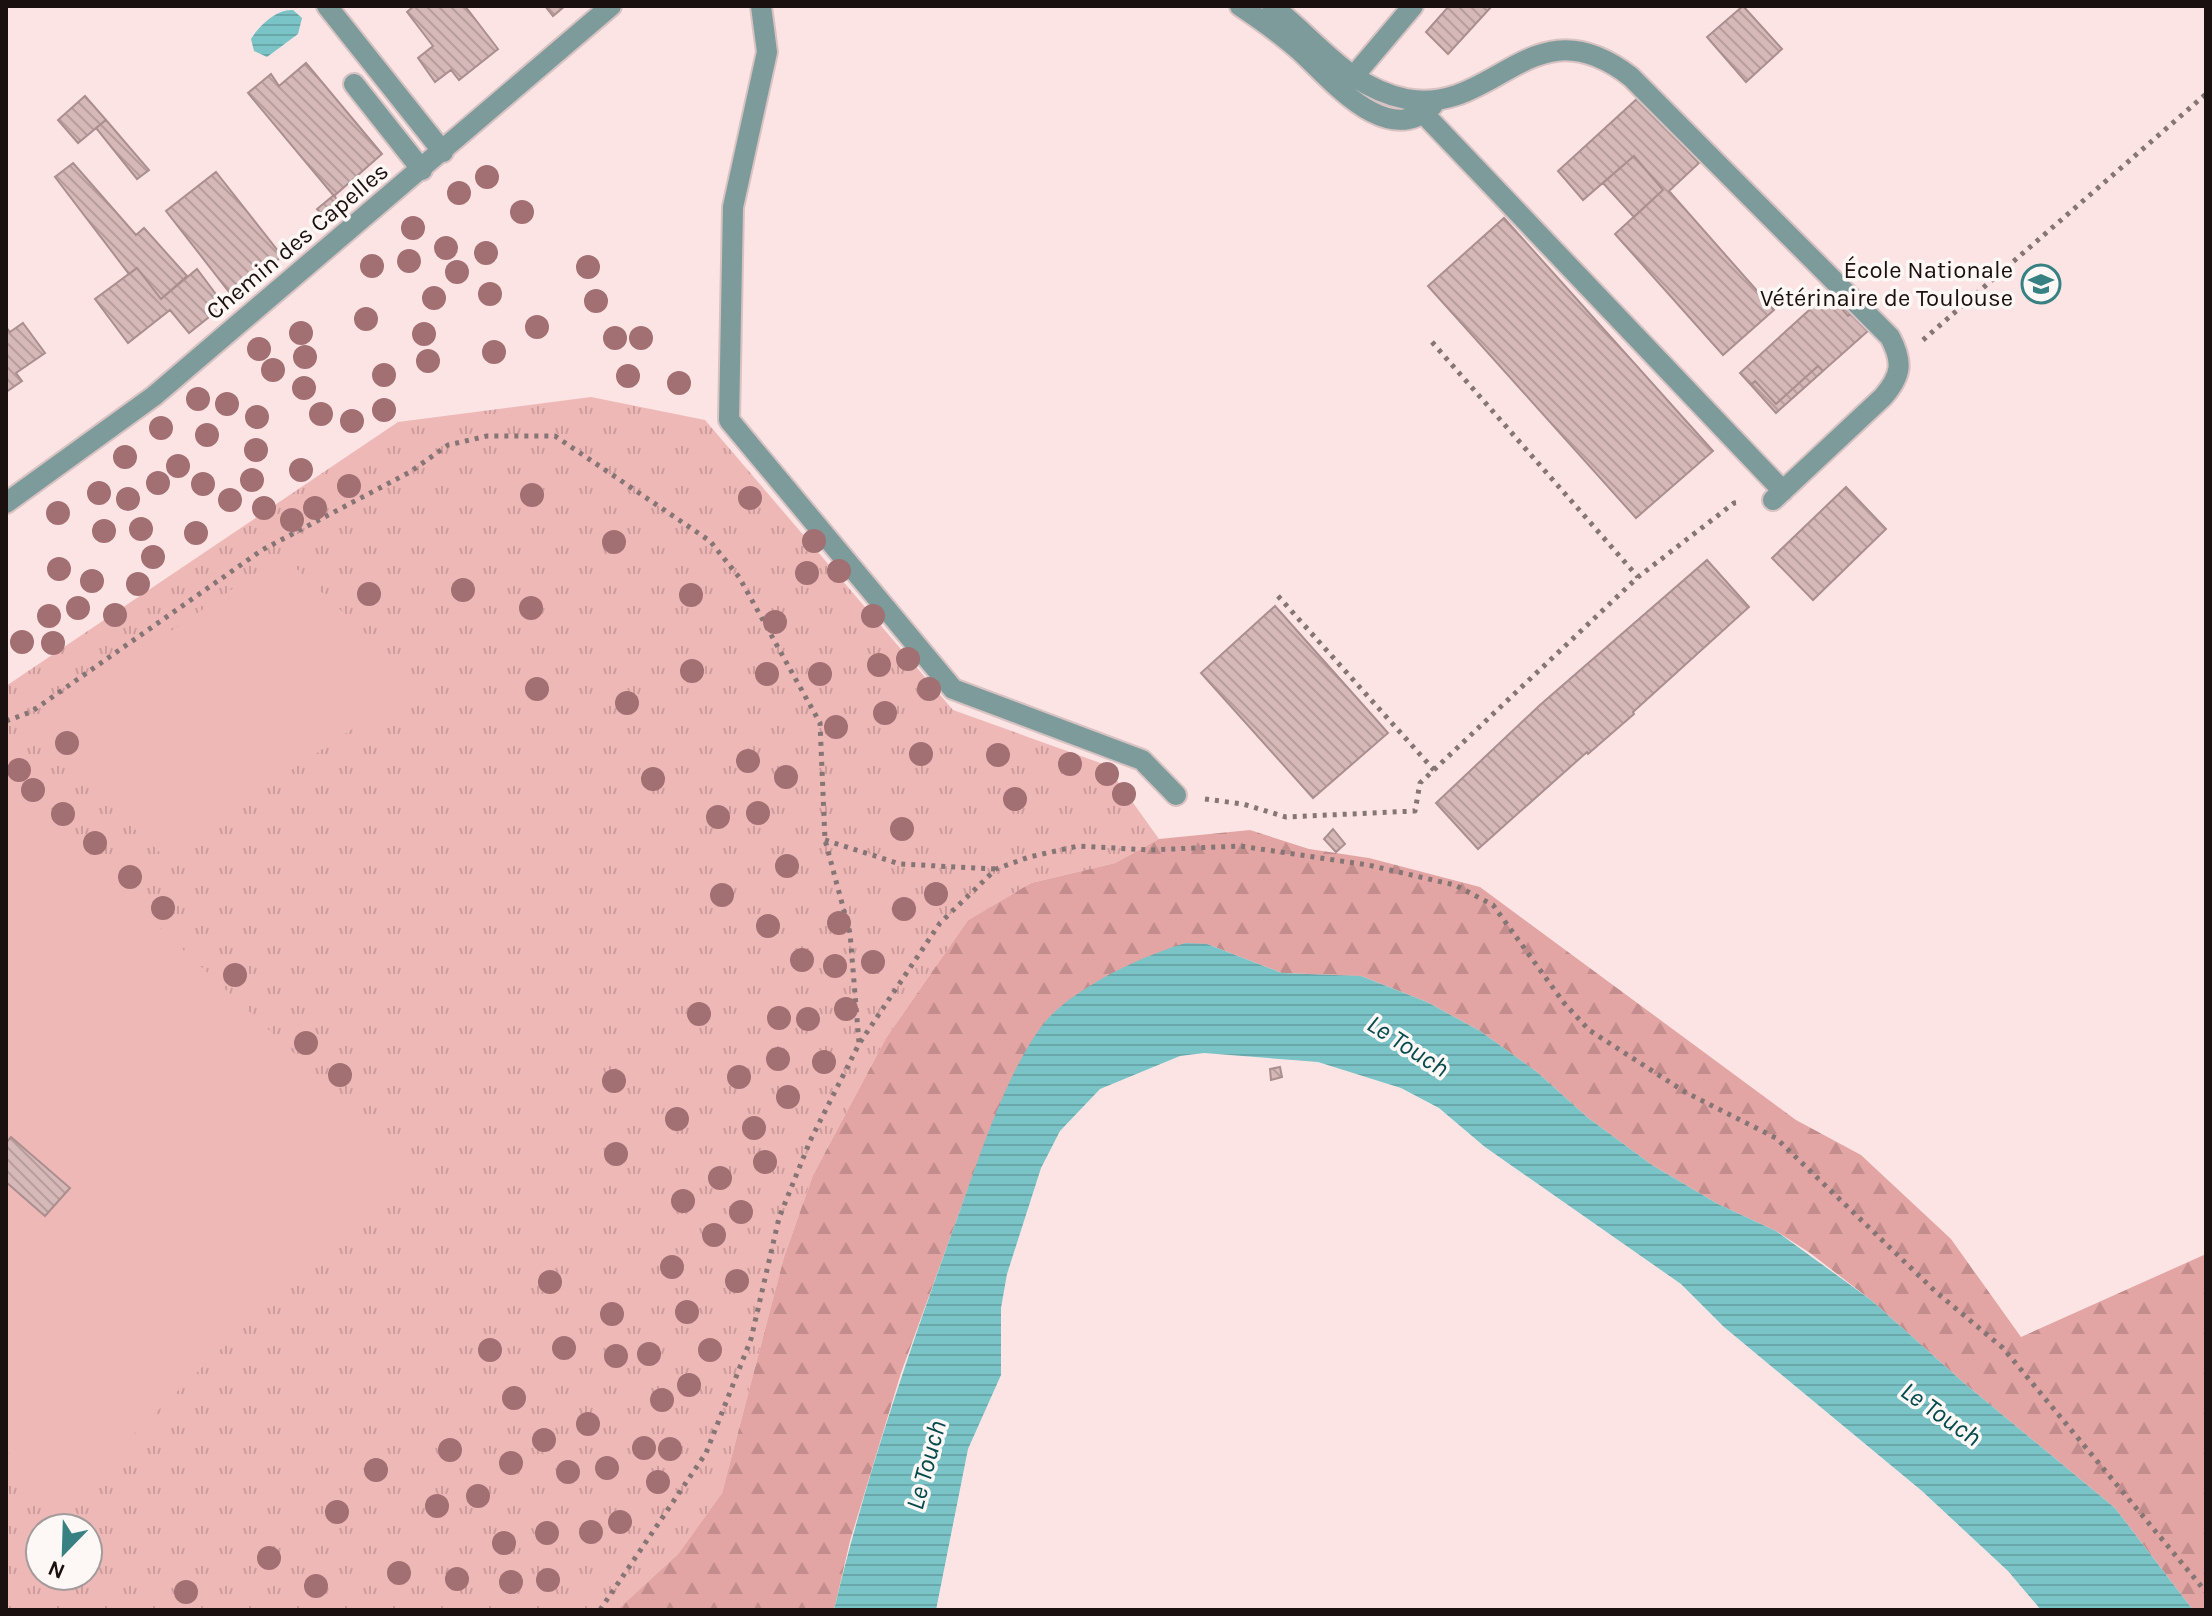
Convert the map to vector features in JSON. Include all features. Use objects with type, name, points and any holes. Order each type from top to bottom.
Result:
[{"type":"street","points":[[327,6],[443,152]]},
{"type":"street","name":"Chemin des Capelles","points":[[6,503],[154,396],[611,6]]},
{"type":"street","points":[[761,6],[767,52],[733,207],[729,420],[953,689],[1142,760],[1176,795]]},
{"type":"street","points":[[1240,6],[1297,48],[1357,105],[1391,119],[1432,107],[1534,53],[1559,45],[1607,57],[1890,337],[1901,359],[1898,378],[1883,397],[1778,495],[1432,107],[1353,77],[1320,52],[1272,6]]},
{"type":"street","points":[[1353,77],[1413,6]]},
{"type":"street","points":[[354,84],[422,170]]},
{"type":"path","points":[[1901,359],[2206,94]]},
{"type":"path","points":[[1432,342],[1638,577]]},
{"type":"path","points":[[6,721],[31,712],[262,550],[410,472],[448,445],[487,436],[555,436],[710,541],[739,577],[820,723],[825,840],[850,933],[859,1044]]},
{"type":"path","points":[[1176,795],[1243,804],[1286,817],[1415,811],[1420,783],[1638,577],[1734,503],[1778,495]]},
{"type":"path","points":[[1278,596],[1434,770]]},
{"type":"path","points":[[825,840],[900,864],[996,869],[1029,857],[1078,846],[1150,850],[1240,846],[1368,865],[1426,878],[1455,885],[1493,905],[1564,1003],[1589,1030],[1685,1092],[1776,1138],[1936,1292],[2003,1348],[2206,1592]]},
{"type":"path","points":[[600,1610],[706,1453],[751,1339],[779,1218],[810,1141],[859,1044],[940,923],[996,869]]},
{"type":"green space","points":[[591,397],[705,420],[953,710],[1106,765],[1159,839],[1115,863],[1031,883],[968,920],[886,1038],[813,1175],[784,1257],[722,1493],[678,1554],[617,1610],[6,1610],[6,686],[398,422]]},
{"type":"green space","points":[[282,555],[419,684],[164,856],[27,730]]},
{"type":"green space","points":[[6,784],[411,1163],[54,1512],[43,1512],[6,1447]]},
{"type":"green space","points":[[1250,830],[1309,849],[1369,858],[1480,887],[1796,1120],[1861,1155],[1951,1239],[2021,1337],[2206,1254],[2206,1610],[2193,1610],[2115,1508],[1964,1383],[1871,1300],[1776,1231],[1718,1204],[1652,1165],[1587,1117],[1537,1072],[1480,1031],[1427,1002],[1361,976],[1282,973],[1207,944],[1022,1058],[978,1161],[901,1373],[850,1541],[834,1610],[617,1610],[678,1554],[722,1493],[784,1257],[813,1175],[886,1038],[968,920],[1031,883],[1115,863],[1159,839]]},
{"type":"water","points":[[293,10],[302,18],[298,34],[267,57],[254,51],[251,39],[259,29],[274,15]]},
{"type":"water","name":"Le Touch","points":[[1186,943],[1207,944],[1282,973],[1361,976],[1427,1002],[1480,1031],[1537,1072],[1587,1117],[1652,1165],[1718,1204],[1776,1231],[1871,1300],[1964,1383],[2115,1508],[2193,1610],[2041,1610],[2008,1571],[1922,1491],[1724,1327],[1681,1284],[1485,1147],[1439,1108],[1401,1088],[1318,1062],[1204,1053],[1180,1056],[1100,1089],[1060,1131],[1041,1168],[1007,1274],[1001,1308],[1001,1375],[968,1449],[936,1610],[834,1610],[860,1510],[907,1362],[984,1144],[1016,1069],[1041,1027],[1069,1000],[1128,965]]},
{"type":"building","points":[[414,6],[465,6],[498,49],[459,80],[451,70],[435,82],[418,58],[433,46],[407,12]]},
{"type":"building","points":[[545,6],[565,6],[553,16]]},
{"type":"building","points":[[1449,6],[1492,6],[1448,54],[1426,32]]},
{"type":"building","points":[[1743,6],[1782,49],[1746,82],[1707,37]]},
{"type":"building","points":[[306,63],[382,154],[334,196],[248,93],[271,74],[279,86]]},
{"type":"building","points":[[85,96],[106,120],[78,143],[58,120]]},
{"type":"building","points":[[1639,97],[1699,163],[1669,191],[1774,310],[1723,355],[1615,234],[1663,190],[1634,156],[1583,200],[1558,171]]},
{"type":"building","points":[[106,120],[149,170],[137,179],[96,128]]},
{"type":"building","points":[[1634,156],[1663,190],[1634,217],[1603,183]]},
{"type":"building","points":[[73,163],[136,235],[144,228],[187,276],[161,299],[137,268],[129,274],[55,177]]},
{"type":"building","points":[[216,172],[282,256],[233,297],[166,211]]},
{"type":"building","points":[[334,195],[339,203],[324,217],[317,209]]},
{"type":"building","points":[[1504,218],[1713,451],[1636,518],[1428,286]]},
{"type":"building","points":[[137,268],[161,299],[197,269],[224,305],[189,333],[170,310],[128,343],[95,299]]},
{"type":"building","points":[[1831,291],[1852,313],[1848,316],[1828,293]]},
{"type":"building","points":[[1828,293],[1848,316],[1852,313],[1868,331],[1823,371],[1818,366],[1776,404],[1755,381],[1751,385],[1740,373]]},
{"type":"building","points":[[23,323],[45,353],[16,373],[22,381],[6,392],[6,327],[10,332]]},
{"type":"building","points":[[1818,366],[1823,371],[1776,413],[1751,385],[1755,381],[1776,404]]},
{"type":"building","points":[[1846,487],[1886,529],[1813,600],[1772,558]]},
{"type":"building","points":[[1707,560],[1749,607],[1634,714],[1478,849],[1436,803],[1540,705]]},
{"type":"building","points":[[1275,606],[1388,733],[1313,798],[1201,673]]},
{"type":"building","points":[[1333,829],[1345,844],[1336,852],[1324,839]]},
{"type":"building","points":[[1280,1067],[1282,1077],[1271,1080],[1270,1069]]},
{"type":"building","points":[[11,1137],[70,1188],[45,1216],[6,1182],[6,1143]]},
{"type":"place","name":"École Nationale Vétérinaire de Toulouse","points":[[2041,284]]}]
